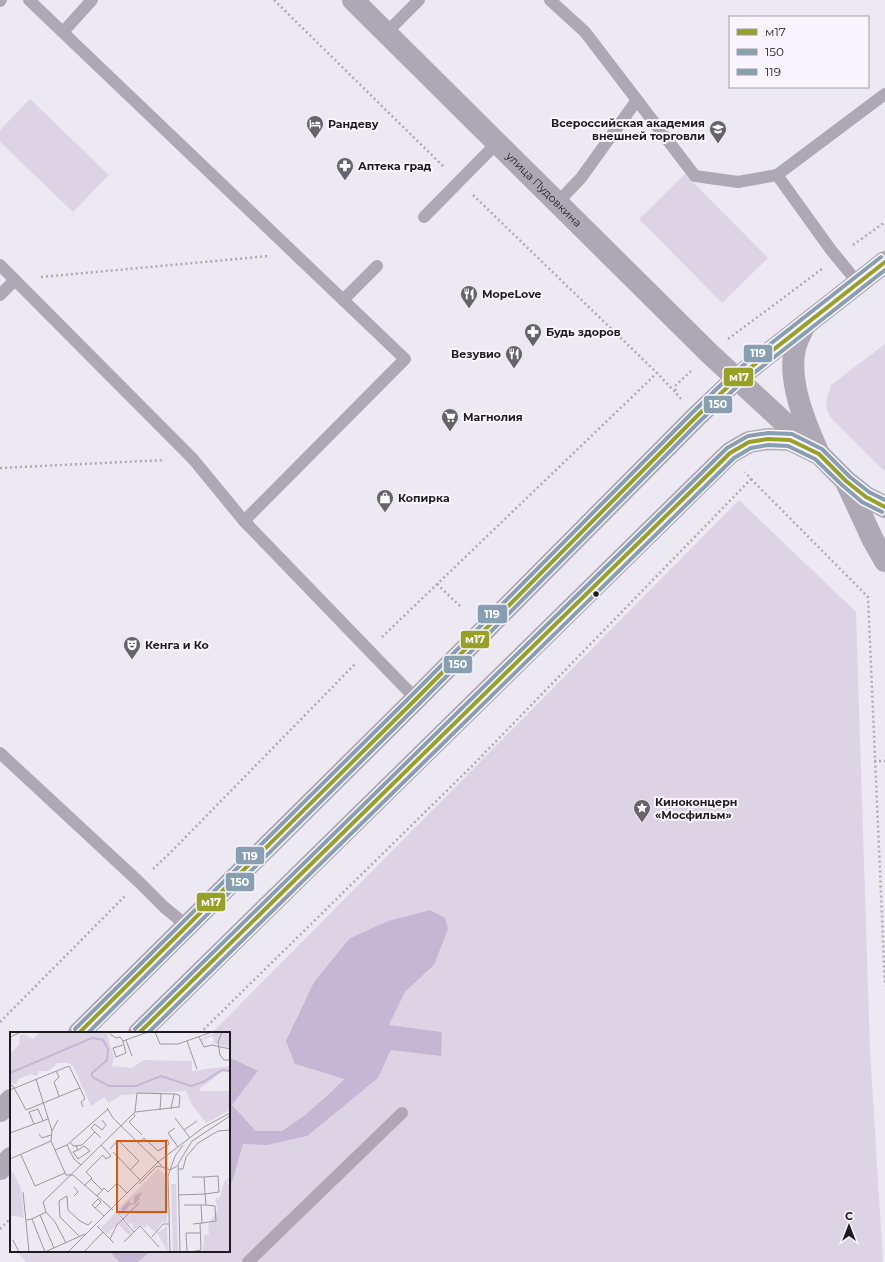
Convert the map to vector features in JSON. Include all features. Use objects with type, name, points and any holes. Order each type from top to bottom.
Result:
[{"type":"main road","points":[[80,1032],[416,699],[691,422],[736,379],[885,262]]},
{"type":"main road","points":[[805,325],[796,345],[793,378],[808,431],[819,454]]},
{"type":"main road","points":[[140,1032],[730,453],[748,442],[768,439],[790,440],[819,454],[846,481],[866,497],[885,507]]},
{"type":"main road","points":[[846,481],[873,540],[885,561]]},
{"type":"main road","points":[[0,1111],[10,1101]]},
{"type":"main road","points":[[0,1169],[10,1159]]},
{"type":"street","name":"улица Пудовкина","points":[[353,0],[736,379],[819,454]]},
{"type":"lane","points":[[29,0],[405,359],[244,521]]},
{"type":"lane","points":[[63,32],[92,0]]},
{"type":"lane","points":[[386,33],[419,0]]},
{"type":"lane","points":[[550,0],[585,32],[695,176],[738,182],[777,175],[885,94]]},
{"type":"lane","points":[[557,202],[581,178],[637,100]]},
{"type":"lane","points":[[424,218],[497,143]]},
{"type":"lane","points":[[777,175],[831,250],[858,283]]},
{"type":"lane","points":[[0,265],[193,459],[244,521],[416,699]]},
{"type":"lane","points":[[343,300],[377,266]]},
{"type":"lane","points":[[0,295],[15,280]]},
{"type":"lane","points":[[0,753],[164,907],[187,926]]},
{"type":"lane","points":[[248,1262],[402,1113]]},
{"type":"path","points":[[15,280],[294,254]]},
{"type":"path","points":[[0,1022],[139,882],[172,852],[368,650],[657,373],[676,393]]},
{"type":"path","points":[[0,468],[193,459]]},
{"type":"path","points":[[751,479],[868,597],[885,986]]},
{"type":"path","points":[[437,584],[462,608]]},
{"type":"path","points":[[874,761],[885,760]]},
{"type":"path","points":[[0,1229],[10,1219]]},
{"type":"shaded area","points":[[30,99],[109,175],[73,212],[0,142],[0,130]]},
{"type":"shaded area","points":[[685,174],[768,258],[722,303],[639,219]]},
{"type":"shaded area","points":[[885,344],[885,472],[831,418],[827,410],[826,401],[831,385]]},
{"type":"shaded area","name":"Киноконцерн «Мосфильм»","points":[[739,500],[856,612],[870,1050],[883,1262],[138,1262],[150,1252],[230,1252],[230,1185],[232,1183],[243,1144],[267,1145],[378,1078],[391,1050],[442,1032],[389,1025],[405,992],[434,965],[430,910],[388,921],[350,938],[295,1064],[344,1079],[305,1115],[282,1131],[256,1131],[232,1105],[258,1071],[230,1057],[230,1032],[213,1032]]},
{"type":"shaded area","points":[[430,910],[445,918],[448,929],[434,965],[405,992],[389,1025],[442,1032],[441,1056],[391,1050],[378,1078],[307,1136],[267,1145],[243,1144],[232,1183],[230,1185],[230,1057],[258,1071],[232,1105],[256,1131],[282,1131],[305,1115],[344,1079],[295,1064],[286,1041],[314,982],[350,938],[388,921]]},
{"type":"shaded area","points":[[17,1252],[110,1252],[119,1262],[26,1262]]},
{"type":"shaded area","points":[[110,1252],[150,1252],[138,1262],[119,1262]]},
{"type":"transit line","name":"119","points":[[75,1029],[412,695],[732,374],[881,257]]},
{"type":"transit line","name":"м17","points":[[80,1032],[416,699],[696,417],[736,379],[885,262]]},
{"type":"transit line","name":"150","points":[[89,1032],[420,703],[700,421],[740,384],[885,270]]},
{"type":"transit line","name":"119","points":[[135,1029],[727,448],[748,436],[768,433],[792,434],[822,449],[850,477],[869,492],[885,500]]},
{"type":"transit line","name":"м17","points":[[140,1032],[730,453],[749,442],[768,439],[790,440],[819,454],[846,481],[866,497],[885,507]]},
{"type":"transit line","name":"150","points":[[149,1032],[734,458],[751,448],[768,445],[788,446],[815,459],[862,502],[882,512]]},
{"type":"place","name":"Рандеву","points":[[315,139]]},
{"type":"place","name":"Всероссийская академия внешней торговли","points":[[718,144]]},
{"type":"place","name":"Аптека град","points":[[345,181]]},
{"type":"place","name":"МореLove","points":[[469,309]]},
{"type":"place","name":"Будь здоров","points":[[533,347]]},
{"type":"place","name":"Везувио","points":[[514,369]]},
{"type":"place","name":"Магнолия","points":[[450,432]]},
{"type":"place","name":"Копирка","points":[[385,513]]},
{"type":"place","name":"Кенга и Ко","points":[[132,660]]},
{"type":"place","name":"Киноконцерн «Мосфильм»","points":[[642,823]]}]
